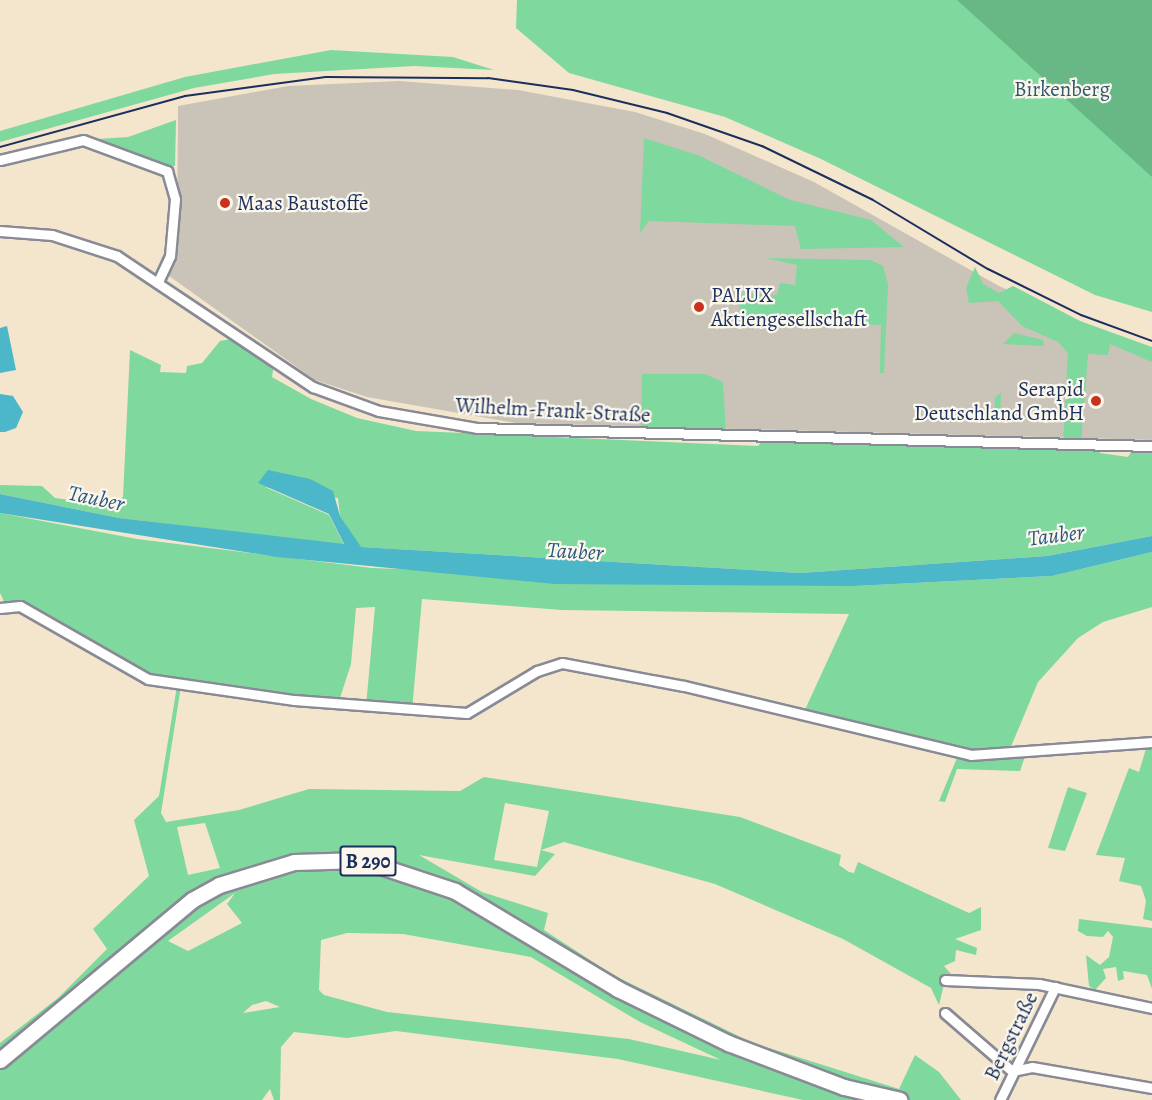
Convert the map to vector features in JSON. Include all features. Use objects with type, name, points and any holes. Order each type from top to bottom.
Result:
[{"type":"main road","name":"B 290","points":[[0,1060],[192,900],[219,885],[283,864],[362,860],[455,891],[618,989],[728,1043],[881,1097],[900,1100]]},
{"type":"street","points":[[0,160],[83,140],[167,171],[175,199],[170,256],[159,280]]},
{"type":"street","name":"Wilhelm-Frank-Straße","points":[[0,231],[93,246],[159,280],[313,387],[379,411],[477,428],[1152,446]]},
{"type":"street","points":[[0,608],[20,606],[148,679],[294,700],[467,713],[537,671],[562,663],[684,686],[970,755],[1152,742]]},
{"type":"street","points":[[945,980],[1055,987],[1152,1008]]},
{"type":"street","name":"Bergstraße","points":[[1000,1100],[1012,1071],[1055,987]]},
{"type":"street","points":[[945,1013],[1012,1071],[1032,1067],[1152,1088]]},
{"type":"shaded area","points":[[399,81],[518,90],[635,112],[705,134],[814,182],[999,286],[1152,352],[1152,440],[516,423],[367,397],[315,380],[169,276],[177,260],[178,106],[288,86]]},
{"type":"green space","name":"Birkenberg","points":[[517,0],[1091,0],[1152,34],[1152,312],[1095,295],[821,159],[725,117],[569,73],[516,28]]},
{"type":"green space","name":"Birkenberg","points":[[957,0],[1152,0],[1152,177]]},
{"type":"green space","points":[[331,50],[453,57],[494,70],[414,66],[274,74],[194,88],[0,142],[0,131],[185,77]]},
{"type":"green space","points":[[176,120],[175,166],[127,160],[106,147],[82,143],[0,166],[0,160],[83,140],[128,137]]},
{"type":"green space","points":[[644,138],[700,156],[790,200],[871,220],[904,247],[801,249],[795,226],[649,221],[640,233]]},
{"type":"green space","points":[[766,258],[871,260],[883,266],[888,284],[884,373],[880,373],[881,325],[739,320],[740,294],[777,295],[780,283],[795,285],[797,265]]},
{"type":"green space","points":[[975,267],[983,284],[999,293],[1013,286],[1080,321],[1152,347],[1152,362],[1110,344],[1108,355],[1088,354],[1081,444],[1099,445],[1100,453],[1128,457],[1135,446],[1152,446],[1152,536],[1047,556],[800,573],[360,547],[340,516],[338,498],[265,487],[329,515],[344,545],[119,518],[0,494],[0,485],[42,486],[55,498],[111,506],[123,497],[130,350],[161,365],[160,372],[186,373],[187,366],[202,363],[220,341],[237,338],[274,364],[272,377],[311,399],[357,418],[416,431],[758,446],[766,436],[1063,444],[1068,353],[1058,342],[1022,326],[998,301],[969,303],[966,288]]},
{"type":"green space","points":[[1014,333],[1043,340],[1044,346],[1003,344]]},
{"type":"green space","points":[[642,374],[705,374],[723,382],[726,435],[641,433]]},
{"type":"green space","points":[[1001,393],[1000,421],[994,417],[995,397]]},
{"type":"green space","points":[[0,513],[137,539],[372,568],[855,586],[1052,576],[1152,552],[1152,607],[1103,622],[1078,638],[1038,682],[1010,749],[1028,748],[1020,771],[957,769],[945,802],[939,801],[959,753],[803,714],[849,614],[561,610],[422,599],[412,710],[366,706],[375,607],[356,608],[351,664],[338,704],[181,686],[161,813],[166,822],[239,810],[309,789],[460,791],[484,777],[740,817],[841,855],[839,865],[849,872],[854,873],[858,862],[969,913],[981,907],[981,930],[955,939],[977,948],[976,955],[956,950],[955,961],[944,966],[952,975],[945,980],[939,1005],[931,988],[843,939],[715,884],[564,842],[541,850],[555,854],[535,876],[419,855],[482,892],[548,913],[544,930],[613,975],[753,1043],[899,1089],[915,1055],[939,1072],[961,1100],[803,1100],[618,1059],[396,1031],[347,1038],[294,1032],[281,1047],[280,1100],[274,1100],[270,1089],[262,1100],[0,1100],[0,1043],[58,998],[107,949],[93,929],[149,876],[134,820],[159,796],[177,686],[163,683],[20,606],[6,605],[0,593]],"holes":[[[505,803],[549,811],[537,867],[494,860]],[[205,823],[220,868],[188,875],[177,827]],[[235,893],[227,904],[242,923],[188,951],[168,941]],[[347,933],[403,934],[531,957],[640,1022],[721,1060],[629,1039],[387,1012],[324,995],[319,990],[321,940]],[[266,1001],[280,1007],[243,1013],[252,1005]]]},
{"type":"green space","points":[[1148,742],[1152,742],[1152,921],[1143,919],[1146,901],[1141,886],[1119,881],[1125,858],[1096,855],[1129,768],[1139,772]]},
{"type":"green space","points":[[1068,787],[1087,793],[1065,851],[1048,848]]},
{"type":"green space","points":[[1079,919],[1152,928],[1152,989],[1147,975],[1123,971],[1124,979],[1118,981],[1116,967],[1103,969],[1106,978],[1095,990],[1089,986],[1086,955],[1100,965],[1109,957],[1113,937],[1108,931],[1103,937],[1087,936],[1078,931]]},
{"type":"water","points":[[7,326],[16,370],[0,373],[0,328]]},
{"type":"water","points":[[0,394],[13,396],[23,412],[16,428],[5,432],[0,432]]},
{"type":"water","points":[[268,470],[310,479],[333,491],[340,516],[361,547],[800,573],[1047,556],[1152,536],[1152,552],[1052,576],[855,586],[555,584],[277,557],[0,513],[0,494],[119,518],[344,544],[329,514],[258,483]]},
{"type":"railway","points":[[0,147],[185,96],[326,77],[488,78],[573,90],[667,113],[762,146],[873,200],[988,269],[1081,315],[1152,341]]},
{"type":"place","name":"Maas Baustoffe","points":[[225,203]]},
{"type":"place","name":"PALUX Aktiengesellschaft","points":[[699,307]]},
{"type":"place","name":"Serapid Deutschland GmbH","points":[[1096,401]]},
{"type":"water label","name":"Tauber","points":[[96,499]]},
{"type":"water label","name":"Tauber","points":[[1056,536]]},
{"type":"water label","name":"Tauber","points":[[575,552]]}]
